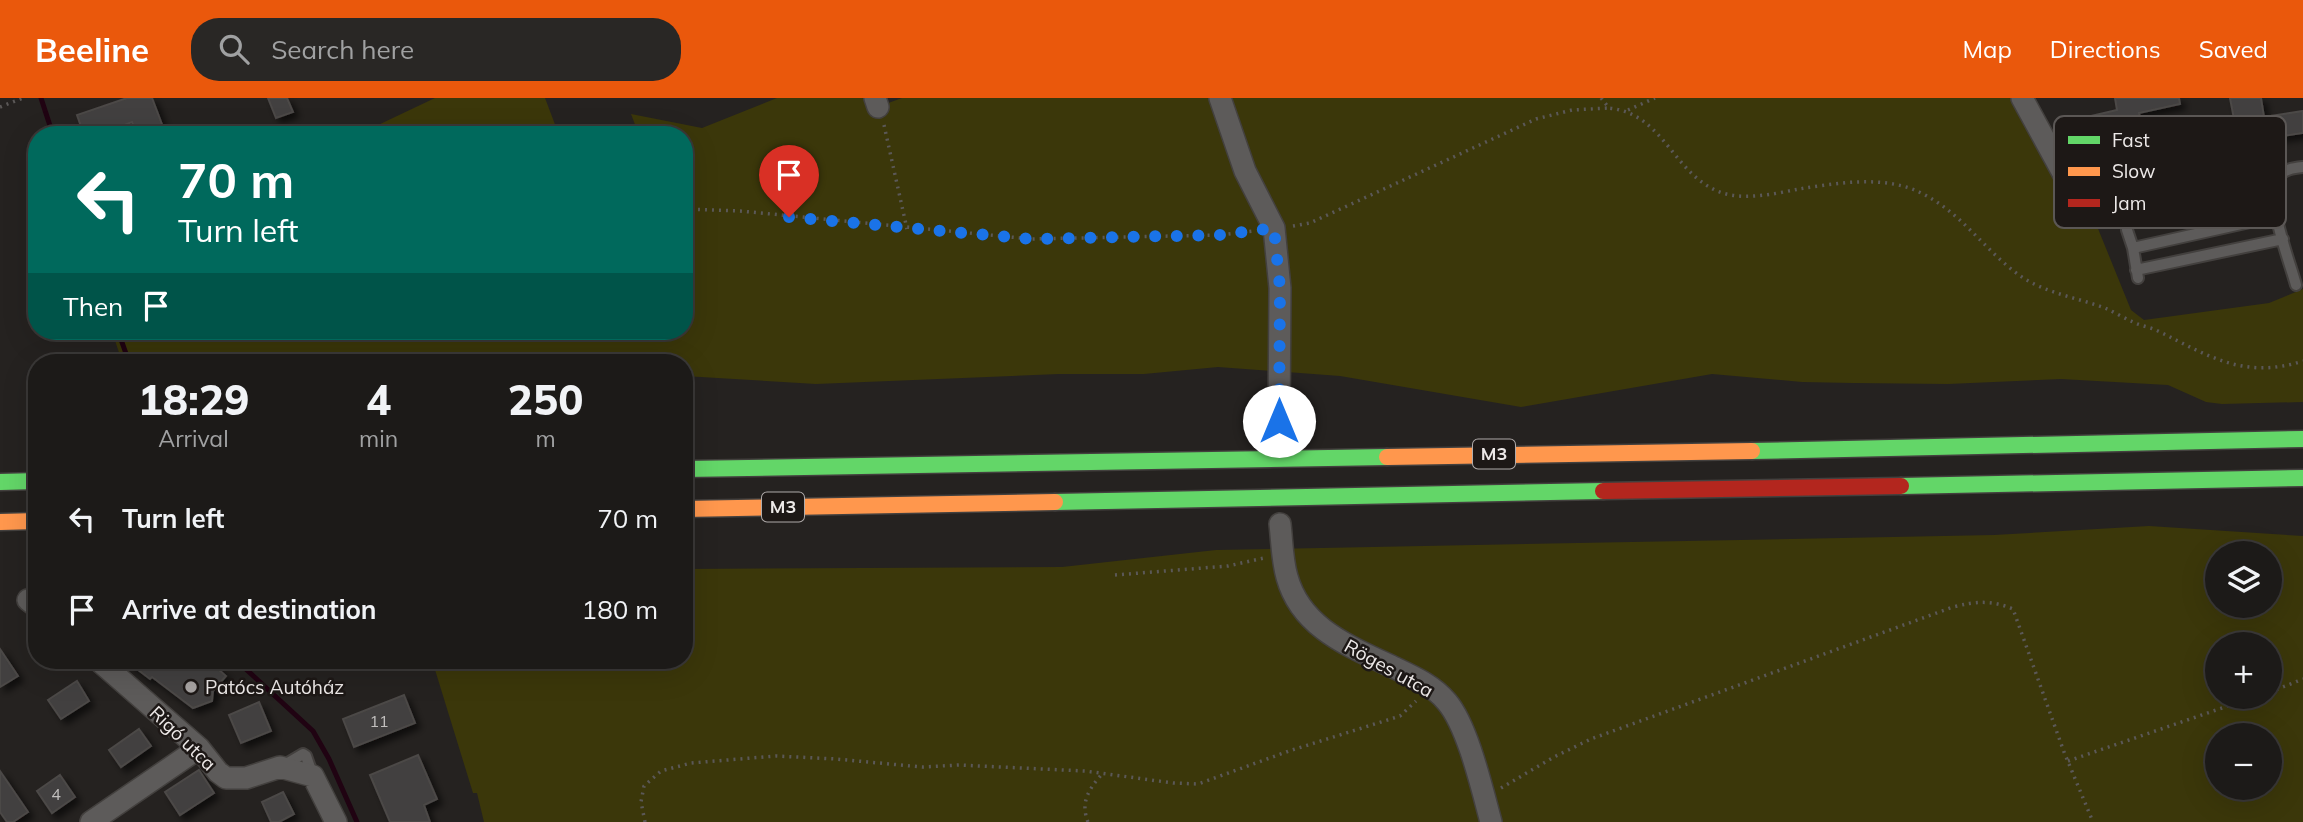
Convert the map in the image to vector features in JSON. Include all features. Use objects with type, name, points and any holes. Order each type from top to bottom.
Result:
[{"type":"highway","name":"M3","points":[[693,469],[2303,439]]},
{"type":"highway","name":"M3","points":[[693,509],[2303,478]]},
{"type":"highway","points":[[0,482],[28,481]]},
{"type":"highway","points":[[0,522],[28,521]]},
{"type":"street","points":[[1220,98],[1245,171],[1274,228],[1280,288],[1279,421]]},
{"type":"street","points":[[2022,98],[2054,157]]},
{"type":"street","name":"Röges utca","points":[[1280,524],[1286,574],[1296,602],[1314,623],[1341,642],[1427,685],[1448,703],[1462,729],[1491,822]]},
{"type":"street","name":"Rigó utca","points":[[107,669],[199,748],[226,778],[246,778],[280,767],[313,776],[336,822]]},
{"type":"street","points":[[91,822],[199,748]]},
{"type":"lane","points":[[2286,171],[2303,167]]},
{"type":"lane","points":[[2133,248],[2223,228]]},
{"type":"lane","points":[[2280,228],[2296,285]]},
{"type":"lane","points":[[2127,229],[2137,274],[2283,239]]},
{"type":"path","points":[[0,107],[23,98]]},
{"type":"path","points":[[1601,98],[1609,108]]},
{"type":"path","points":[[1627,110],[1655,98]]},
{"type":"path","points":[[876,103],[907,229]]},
{"type":"path","points":[[693,209],[740,211],[1031,239],[1219,235],[1310,223],[1536,119],[1572,110],[1609,108],[1627,110],[1653,128],[1692,173],[1717,191],[1753,196],[1843,183],[1865,183],[1899,186],[1917,191],[1948,208],[2012,270],[2040,286],[2104,308],[2224,363],[2262,369],[2303,361]]},
{"type":"path","points":[[1115,575],[1228,566],[1283,554]]},
{"type":"path","points":[[1484,798],[1554,757],[1591,739],[1975,601],[2001,604],[2013,609],[2093,822]]},
{"type":"path","points":[[2282,687],[2303,679]]},
{"type":"path","points":[[645,822],[641,802],[644,786],[661,771],[691,763],[776,757],[836,759],[922,767],[960,765],[1102,774],[1198,784],[1289,751],[1400,716],[1412,706],[1427,685]]},
{"type":"path","points":[[2068,761],[2218,709]]},
{"type":"path","points":[[1088,822],[1084,807],[1090,788],[1102,774]]},
{"type":"shaded area","points":[[435,98],[545,98],[556,126],[376,126]]},
{"type":"shaded area","points":[[777,98],[863,98],[869,110],[902,98],[2016,98],[2054,176],[2054,228],[2098,228],[2131,310],[2144,320],[2269,303],[2303,289],[2303,402],[2222,404],[2206,402],[2168,385],[2061,379],[1948,384],[1853,383],[1802,382],[1712,374],[1521,407],[1340,376],[1218,367],[1144,374],[1059,374],[816,384],[693,377],[693,354],[119,354],[115,340],[693,340],[693,126],[702,128]]},
{"type":"shaded area","points":[[631,114],[692,126],[636,126]]},
{"type":"shaded area","points":[[2149,526],[2303,536],[2303,822],[484,822],[477,793],[473,793],[435,669],[693,669],[693,569],[1062,567],[1216,550],[1994,535]]},
{"type":"building","points":[[127,98],[152,98],[163,126],[134,126],[132,122],[122,126],[81,126],[77,115]]},
{"type":"building","points":[[268,98],[287,98],[293,112],[276,118]]},
{"type":"building","points":[[2115,98],[2179,98],[2180,104],[2139,113],[2140,116],[2091,116],[2117,110]]},
{"type":"building","points":[[2230,98],[2261,98],[2264,116],[2233,116]]},
{"type":"building","points":[[2303,111],[2303,133],[2286,136],[2286,116],[2270,116]]},
{"type":"building","points":[[0,649],[18,676],[0,687]]},
{"type":"building","name":"Patócs Autóház","points":[[137,669],[218,669],[226,676],[213,691],[212,701],[193,708],[152,677],[150,679]]},
{"type":"building","points":[[77,681],[89,701],[61,719],[48,700]]},
{"type":"building","points":[[404,695],[415,723],[354,747],[343,719]]},
{"type":"building","points":[[259,702],[271,731],[241,743],[229,715]]},
{"type":"building","points":[[139,729],[151,746],[121,767],[109,750]]},
{"type":"building","points":[[418,755],[437,799],[424,805],[430,822],[390,822],[370,775]]},
{"type":"building","points":[[199,770],[214,793],[180,815],[165,792]]},
{"type":"building","points":[[0,771],[28,812],[13,822],[7,822],[0,812]]},
{"type":"building","points":[[60,775],[75,797],[52,813],[37,791]]},
{"type":"building","points":[[283,792],[294,814],[279,822],[271,822],[262,802]]},
{"type":"waterway","points":[[41,98],[50,126]]},
{"type":"waterway","points":[[121,340],[126,354]]},
{"type":"waterway","points":[[246,669],[313,731],[329,759],[357,822]]},
{"type":"tunnel","points":[[1279,421],[1279,468]]},
{"type":"traffic: fast","points":[[1752,451],[2303,439]]},
{"type":"traffic: fast","points":[[693,469],[1387,457]]},
{"type":"traffic: fast","points":[[1901,486],[2303,478]]},
{"type":"traffic: fast","points":[[0,482],[28,481]]},
{"type":"traffic: fast","points":[[1055,502],[1603,491]]},
{"type":"traffic: slow","points":[[1387,457],[1752,451]]},
{"type":"traffic: slow","points":[[693,509],[1055,502]]},
{"type":"traffic: slow","points":[[0,522],[28,521]]},
{"type":"traffic: jam","points":[[1603,491],[1901,486]]},
{"type":"place","name":"Patócs Autóház","points":[[191,687]]},
{"type":"route","points":[[789,217],[1031,239],[1219,235],[1274,228],[1280,288],[1279,421]]}]
